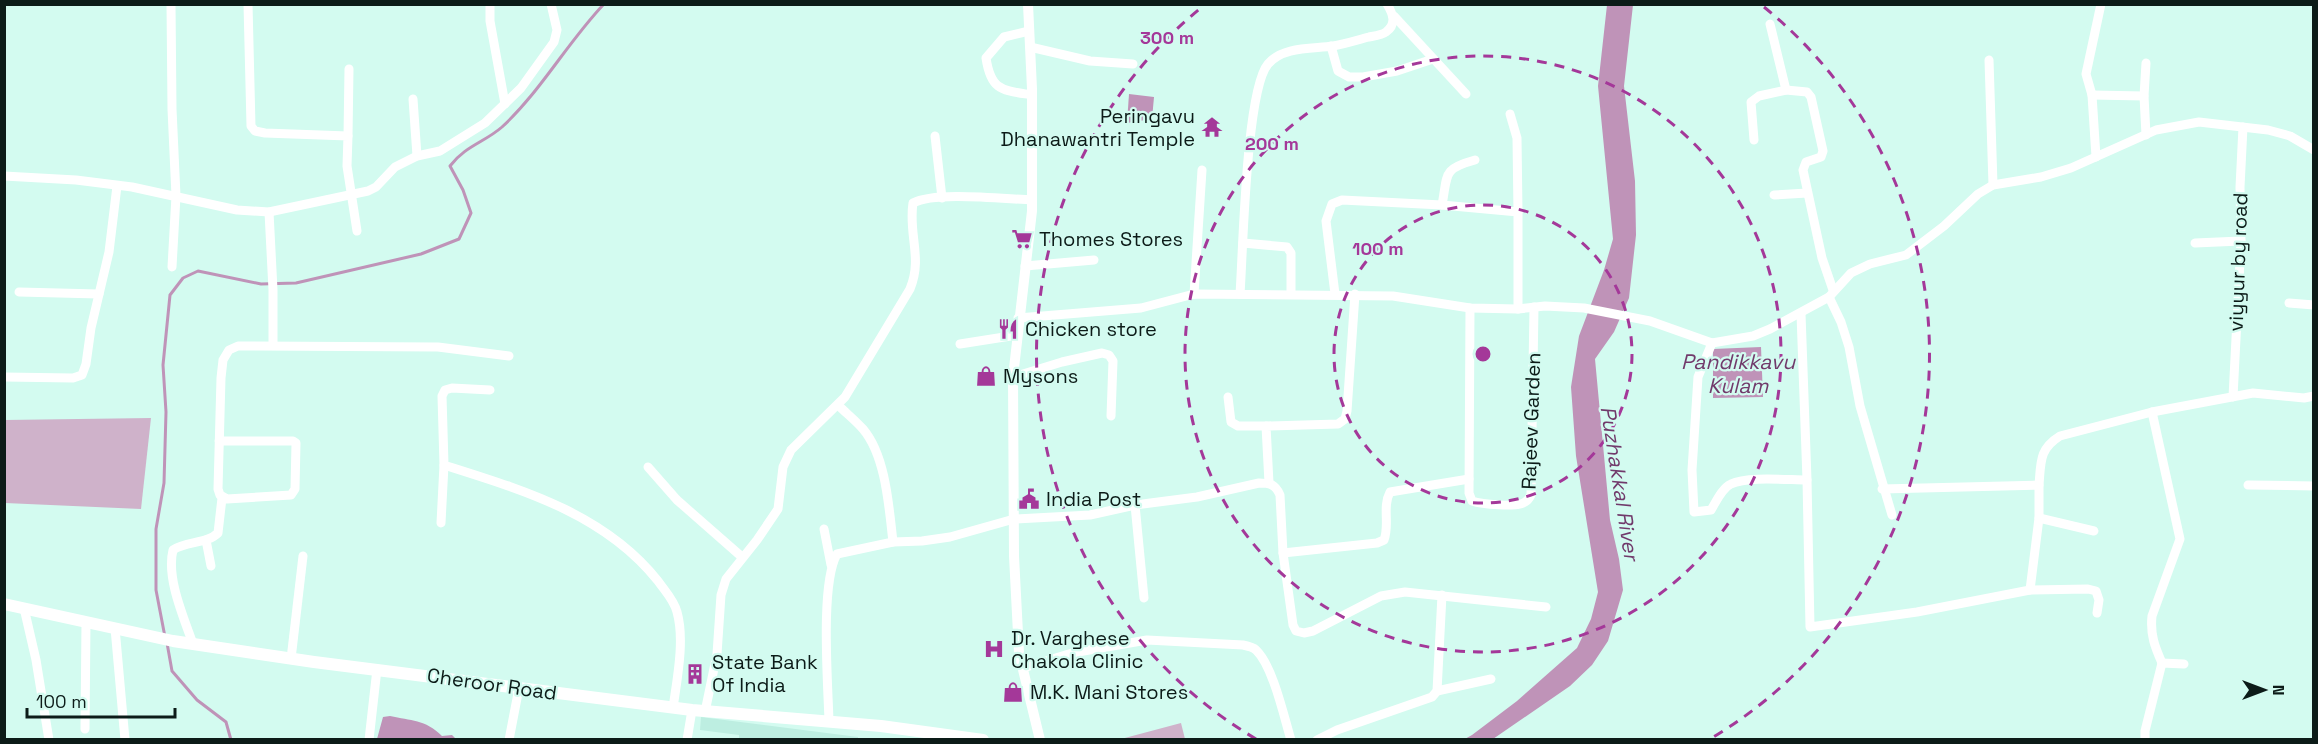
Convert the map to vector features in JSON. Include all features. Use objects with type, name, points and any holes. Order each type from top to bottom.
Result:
[{"type":"main road","name":"Cheroor Road","points":[[4,604],[187,644],[291,659],[705,712],[881,726],[983,740]]},
{"type":"street","points":[[171,4],[176,196],[172,267]]},
{"type":"street","points":[[248,4],[251,126],[255,131],[265,133],[348,136]]},
{"type":"street","points":[[490,4],[490,21],[505,104]]},
{"type":"street","points":[[4,176],[76,180],[176,196],[237,210],[269,212],[368,191],[376,187],[395,167],[417,156],[440,151],[485,123],[521,88],[554,42],[557,30],[551,4]]},
{"type":"street","points":[[1028,4],[1032,95],[1032,200],[1013,377],[1014,519],[1019,653],[1040,740]]},
{"type":"street","points":[[1387,4],[1394,16],[1466,94]]},
{"type":"street","points":[[2096,157],[2092,95],[2086,74],[2100,4]]},
{"type":"street","points":[[1240,294],[1256,93],[1263,73],[1269,63],[1280,55],[1294,50],[1330,46],[1385,33],[1393,24],[1394,16]]},
{"type":"street","points":[[1770,24],[1786,90]]},
{"type":"street","points":[[1029,31],[1004,37],[986,58],[989,76],[996,85],[1008,91],[1032,95]]},
{"type":"street","points":[[1330,46],[1338,71],[1350,77],[1397,71],[1433,59]]},
{"type":"street","points":[[1030,47],[1090,61],[1133,64]]},
{"type":"street","points":[[1989,60],[1993,185]]},
{"type":"street","points":[[2146,63],[2144,96],[2146,135]]},
{"type":"street","points":[[349,69],[347,166],[357,231]]},
{"type":"street","points":[[1754,140],[1750,102],[1759,96],[1786,90],[1807,92],[1811,97],[1823,151],[1821,157],[1804,165],[1807,193],[1831,294],[1849,347],[1860,406],[1882,489],[1892,515]]},
{"type":"street","points":[[2092,95],[2144,96]]},
{"type":"street","points":[[413,99],[417,156]]},
{"type":"street","points":[[1510,114],[1516,138],[1518,309]]},
{"type":"street","points":[[1018,318],[1141,308],[1194,294],[1355,294],[1393,296],[1470,308],[1584,308],[1650,321],[1712,343],[1753,336],[1801,314],[1831,294],[1851,273],[1870,264],[1906,255],[1944,226],[1978,194],[1993,185],[2041,177],[2096,157],[2156,130],[2199,122],[2268,130],[2290,136],[2313,150]]},
{"type":"street","name":"viyyur by road","points":[[2233,397],[2241,241],[2240,187],[2243,127]]},
{"type":"street","points":[[935,136],[942,198]]},
{"type":"street","points":[[1442,205],[1449,172],[1454,166],[1475,160]]},
{"type":"street","points":[[1194,294],[1202,170]]},
{"type":"street","points":[[4,376],[73,378],[82,375],[109,252],[117,186]]},
{"type":"street","points":[[1774,195],[1807,193]]},
{"type":"street","points":[[705,712],[717,654],[721,595],[726,579],[778,509],[783,467],[791,450],[838,405],[916,277],[917,252],[912,213],[913,203],[921,199],[942,198],[1032,200]]},
{"type":"street","points":[[1335,294],[1326,221],[1332,204],[1342,200],[1442,205],[1518,212]]},
{"type":"street","points":[[269,212],[273,345]]},
{"type":"street","points":[[2195,243],[2241,241]]},
{"type":"street","points":[[1243,243],[1287,247],[1291,253],[1291,294]]},
{"type":"street","points":[[1025,266],[1094,260]]},
{"type":"street","points":[[19,292],[99,294]]},
{"type":"street","points":[[1228,397],[1231,422],[1238,426],[1338,424],[1345,419],[1355,294]]},
{"type":"street","points":[[2289,303],[2313,305]]},
{"type":"street","name":"Rajeev Garden","points":[[1470,308],[1469,479],[1472,501],[1480,504],[1519,505],[1526,502],[1531,495],[1534,307]]},
{"type":"street","points":[[1801,314],[1810,627],[1929,610],[2030,590],[2088,589],[2096,591],[2097,613]]},
{"type":"street","points":[[960,344],[1017,335]]},
{"type":"street","points":[[1712,343],[1698,377],[1692,470],[1694,512],[1711,510],[1724,490],[1731,484],[1759,480],[1807,480]]},
{"type":"street","points":[[187,644],[170,561],[173,550],[180,545],[206,540],[215,537],[218,533],[222,498],[218,489],[221,378],[223,360],[229,350],[238,346],[273,345],[438,347],[509,356]]},
{"type":"street","points":[[1013,377],[1102,352],[1109,355],[1113,361],[1111,416]]},
{"type":"street","points":[[441,523],[444,465],[442,396],[445,390],[452,388],[490,390]]},
{"type":"street","points":[[2030,590],[2039,518],[2042,456],[2049,442],[2060,436],[2152,412],[2253,393],[2304,398],[2313,396]]},
{"type":"street","points":[[838,405],[864,430],[881,465],[889,501],[893,542]]},
{"type":"street","points":[[2145,740],[2145,730],[2162,663],[2152,639],[2151,623],[2180,539],[2152,412]]},
{"type":"street","points":[[1266,426],[1269,483]]},
{"type":"street","points":[[219,441],[289,440],[297,443],[295,489],[291,495],[222,498]]},
{"type":"street","points":[[444,465],[489,479],[574,512],[600,528],[641,560],[669,596],[677,612],[679,658],[673,708]]},
{"type":"street","points":[[648,467],[677,500],[742,557]]},
{"type":"street","points":[[1283,554],[1377,543],[1384,540],[1387,534],[1386,499],[1390,492],[1469,479]]},
{"type":"street","points":[[831,565],[837,554],[893,542],[950,537],[1014,519],[1090,515],[1135,504],[1197,498],[1259,483],[1269,483],[1277,487],[1280,495],[1283,554],[1293,625],[1296,631],[1304,633],[1313,631],[1381,596],[1405,592],[1546,607]]},
{"type":"street","points":[[1882,489],[2039,485]]},
{"type":"street","points":[[2248,485],[2313,486]]},
{"type":"street","points":[[1135,504],[1144,598]]},
{"type":"street","points":[[2039,518],[2094,531]]},
{"type":"street","points":[[824,529],[831,565],[827,628],[829,722]]},
{"type":"street","points":[[206,540],[211,566]]},
{"type":"street","points":[[291,659],[303,556]]},
{"type":"street","points":[[1317,740],[1337,730],[1432,697],[1437,691],[1442,595]]},
{"type":"street","points":[[24,608],[36,660],[49,740]]},
{"type":"street","points":[[85,729],[86,622]]},
{"type":"street","points":[[119,629],[125,740]]},
{"type":"street","points":[[1023,668],[1072,653],[1147,640],[1243,645],[1254,648],[1262,657],[1277,694],[1291,740]]},
{"type":"street","points":[[2162,663],[2184,664]]},
{"type":"street","points":[[369,740],[377,669]]},
{"type":"street","points":[[1437,691],[1491,679]]},
{"type":"street","points":[[508,740],[519,688]]},
{"type":"street","points":[[687,740],[692,710]]},
{"type":"shaded area","points":[[151,418],[141,509],[5,503],[5,420]]},
{"type":"shaded area","points":[[701,717],[858,737],[858,739],[739,739],[739,735],[700,730]]},
{"type":"shaded area","points":[[1181,723],[1185,739],[1121,739]]},
{"type":"water","points":[[1607,5],[1633,5],[1624,86],[1635,181],[1636,235],[1629,298],[1614,332],[1595,359],[1610,520],[1623,590],[1608,641],[1592,665],[1570,686],[1493,739],[1463,740],[1517,701],[1577,648],[1591,619],[1598,592],[1576,456],[1571,387],[1579,336],[1613,239],[1598,86]]},
{"type":"water","points":[[1129,94],[1154,97],[1152,119],[1127,123]]},
{"type":"water","name":"Pandikkavu Kulam","points":[[1761,347],[1763,397],[1713,398],[1713,349]]},
{"type":"water","points":[[390,716],[430,726],[442,736],[452,735],[456,739],[377,739],[383,717]]},
{"type":"waterway","points":[[165,637],[156,590],[156,529],[164,483],[166,412],[163,365],[170,295],[183,278],[198,271],[261,284],[296,283],[421,254],[459,239],[471,213],[463,190],[450,166],[462,154],[496,132],[516,113],[604,4]]},
{"type":"waterway","points":[[167,643],[172,671],[197,700],[226,722],[231,740]]},
{"type":"place","name":"Peringavu Dhanawantri Temple","points":[[1212,127]]},
{"type":"place","name":"Thomes Stores","points":[[1022,239]]},
{"type":"place","name":"Chicken store","points":[[1008,329]]},
{"type":"place","name":"Mysons","points":[[986,376]]},
{"type":"place","name":"India Post","points":[[1029,499]]},
{"type":"place","name":"Dr. Varghese Chakola Clinic","points":[[994,649]]},
{"type":"place","name":"State Bank Of India","points":[[695,674]]},
{"type":"place","name":"M.K. Mani Stores","points":[[1013,692]]},
{"type":"water label","name":"Puzhakkal River","points":[[1620,483]]}]
